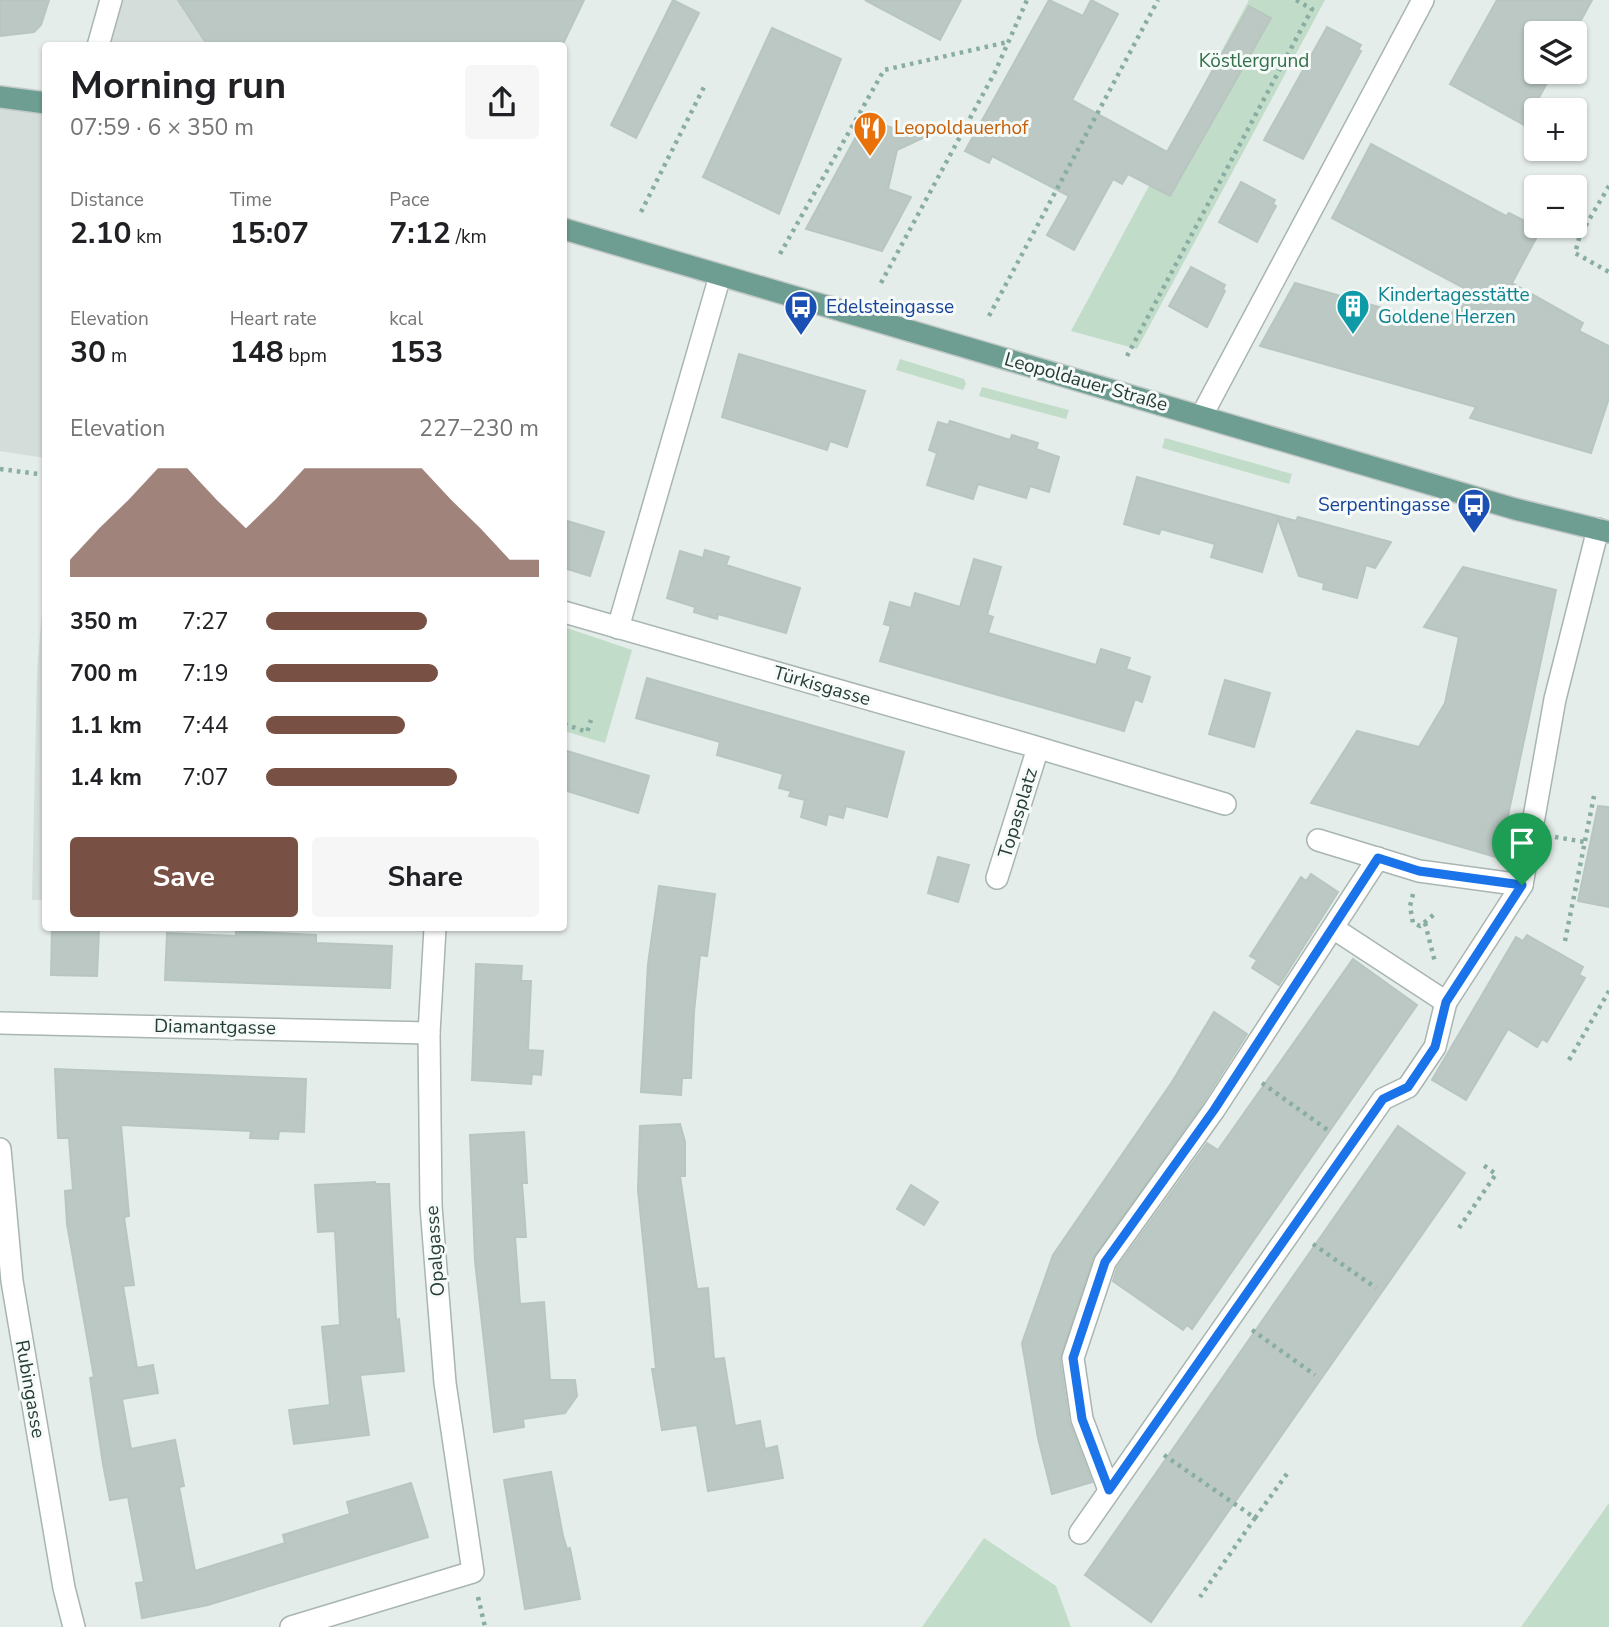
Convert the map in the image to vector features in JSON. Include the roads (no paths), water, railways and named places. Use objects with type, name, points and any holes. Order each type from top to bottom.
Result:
[{"type":"main road","points":[[0,97],[42,102]]},
{"type":"main road","name":"Leopoldauer Straße","points":[[567,230],[1515,509],[1604,531]]},
{"type":"street","points":[[99,42],[111,0]]},
{"type":"street","points":[[1202,415],[1423,0]]},
{"type":"street","points":[[567,613],[618,628],[720,276]]},
{"type":"street","points":[[1080,1533],[1383,1099],[1408,1087],[1435,1047],[1446,1002],[1522,885],[1555,699],[1604,531]]},
{"type":"street","name":"Türkisgasse","points":[[618,628],[1032,746]]},
{"type":"street","name":"Topasplatz","points":[[998,878],[1032,746],[1225,804]]},
{"type":"street","points":[[1318,840],[1419,871],[1522,885]]},
{"type":"street","points":[[1109,1490],[1082,1419],[1073,1358],[1083,1321],[1105,1262],[1241,1068],[1378,858]]},
{"type":"street","points":[[1333,928],[1446,1002]]},
{"type":"street","name":"Opalgasse","points":[[291,1627],[473,1572],[445,1383],[431,1206],[429,1033],[435,931]]},
{"type":"street","name":"Diamantgasse","points":[[0,1023],[429,1033]]},
{"type":"street","name":"Rubingasse","points":[[0,1149],[12,1281],[62,1575],[74,1627]]},
{"type":"place","name":"Leopoldauerhof","points":[[870,158]]},
{"type":"place","name":"Kindertagesstätte Goldene Herzen","points":[[1353,336]]},
{"type":"place","name":"Edelsteingasse","points":[[801,337]]},
{"type":"place","name":"Serpentingasse","points":[[1474,535]]},
{"type":"park label","name":"Köstlergrund","points":[[1254,61]]}]
